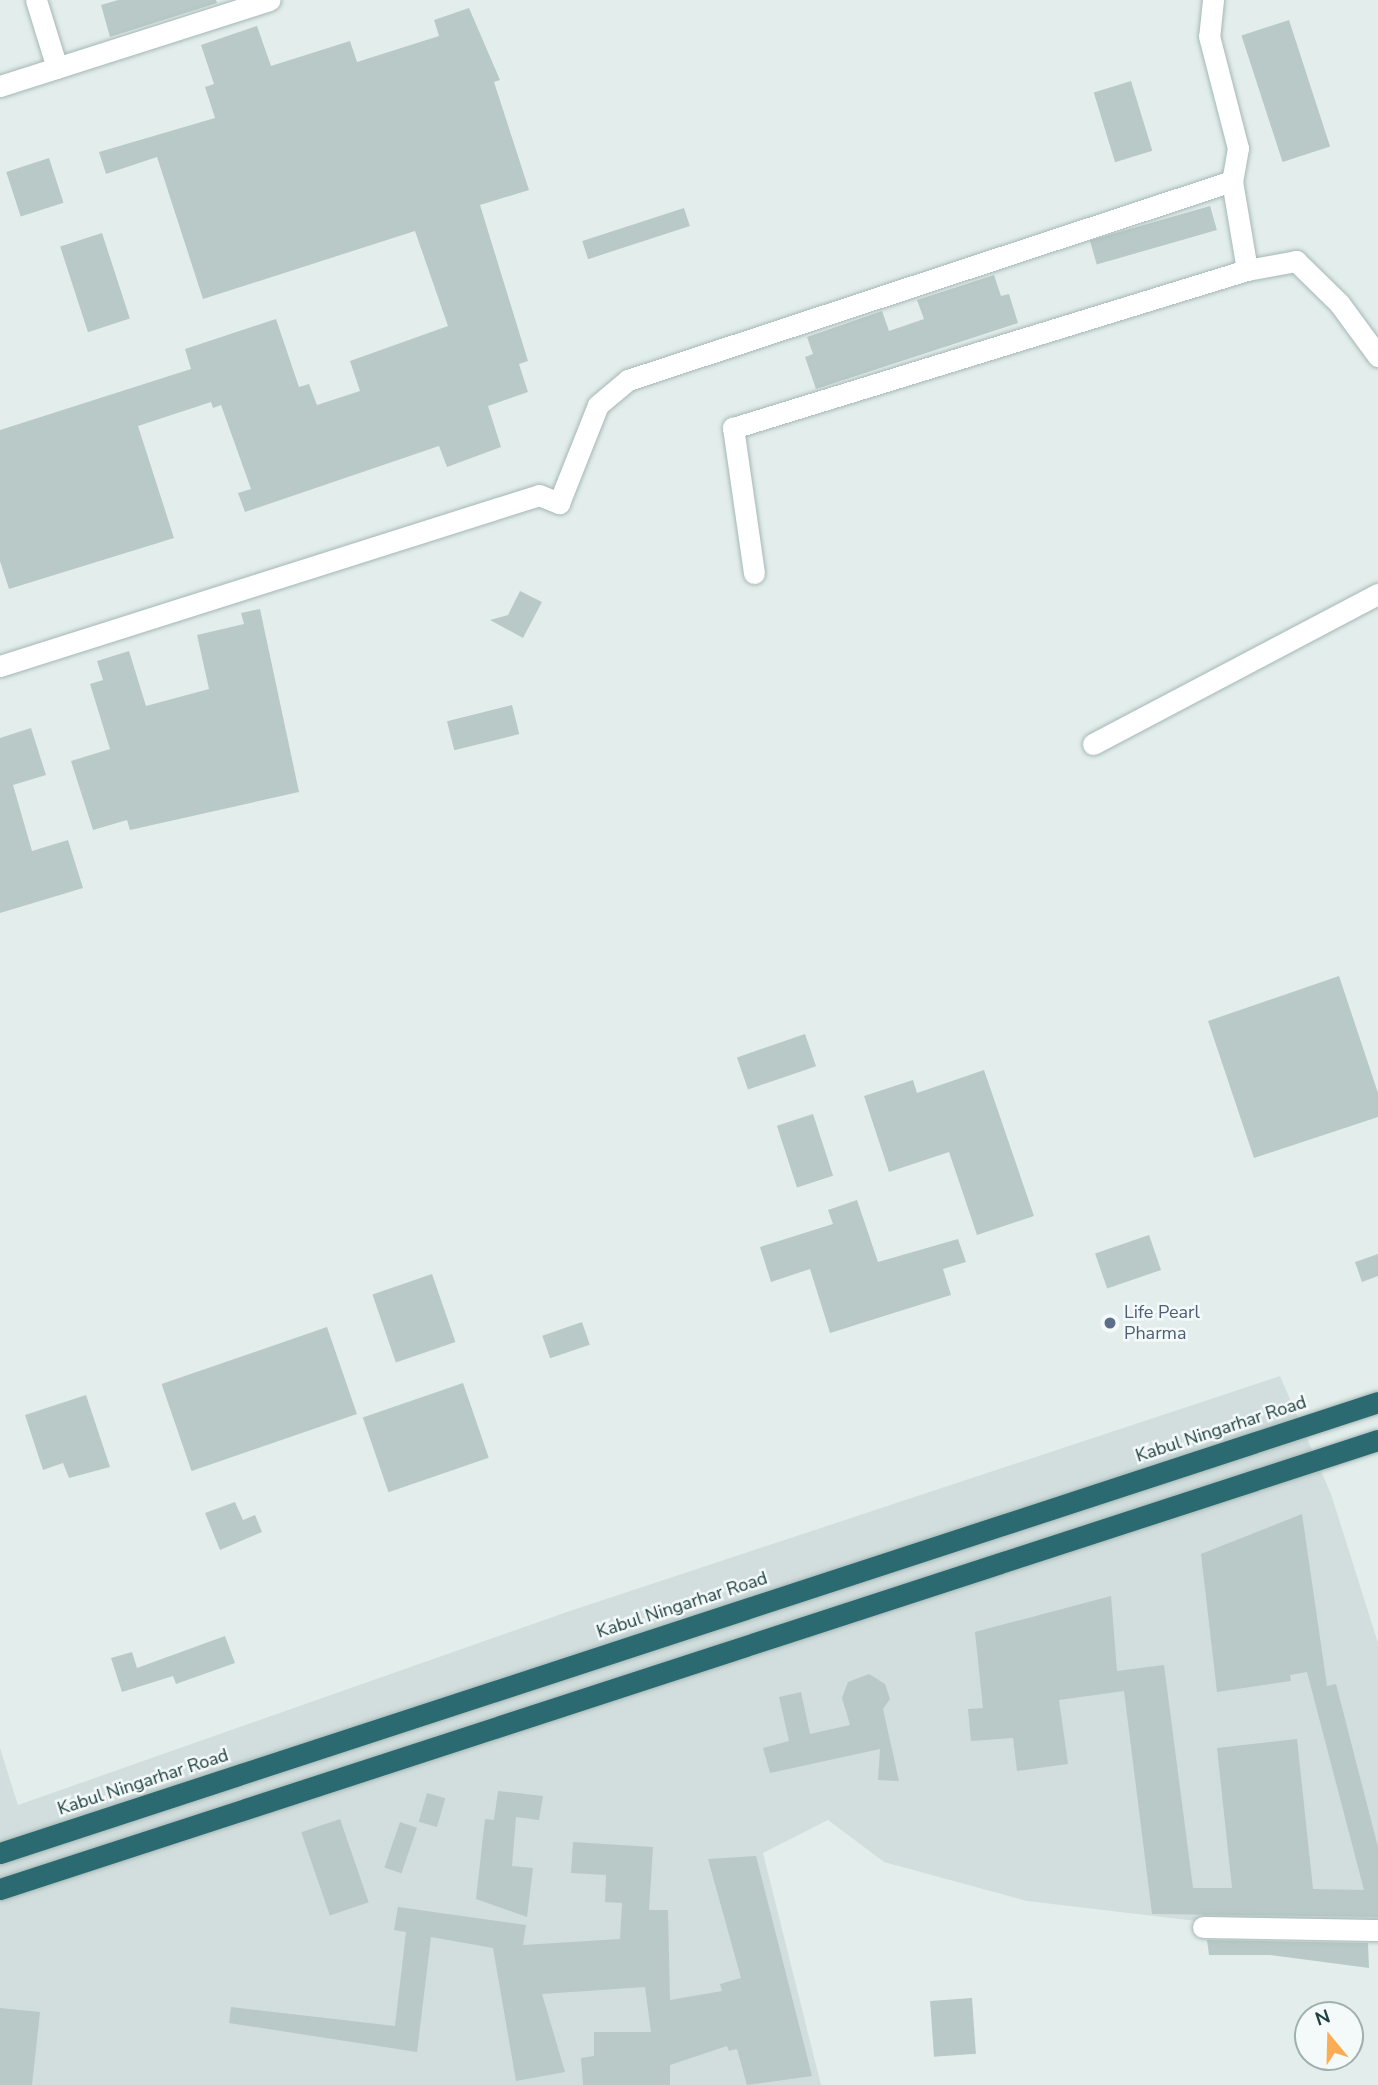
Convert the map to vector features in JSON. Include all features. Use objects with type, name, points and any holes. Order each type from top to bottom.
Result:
[{"type":"highway","name":"Kabul Ningarhar Road","points":[[0,1853],[1378,1402]]},
{"type":"highway","points":[[0,1889],[599,1691],[1378,1440]]},
{"type":"highway","points":[[1110,1489],[1122,1522]]},
{"type":"highway","points":[[589,1660],[599,1691]]},
{"type":"street","points":[[36,0],[57,68]]},
{"type":"street","points":[[0,86],[270,0]]},
{"type":"street","points":[[1213,0],[1209,36],[1238,148],[1232,181],[1247,270]]},
{"type":"street","points":[[0,666],[539,495],[559,503],[598,405],[628,380],[1232,181]]},
{"type":"street","points":[[754,572],[733,428],[1247,270],[1296,261],[1339,303],[1378,356]]},
{"type":"street","points":[[1093,744],[1378,594]]},
{"type":"street","points":[[1203,1927],[1378,1930]]},
{"type":"shaded area","points":[[1280,1376],[1331,1494],[1378,1643],[1378,1925],[1196,1921],[1027,1901],[884,1862],[828,1820],[763,1853],[821,2085],[0,2085],[0,1748],[18,1805],[567,1612]]},
{"type":"building","points":[[118,0],[216,0],[217,3],[110,37],[101,5]]},
{"type":"building","points":[[469,8],[500,80],[494,82],[529,190],[480,205],[528,361],[519,364],[528,392],[488,406],[501,447],[447,467],[439,446],[245,512],[238,493],[251,489],[221,405],[213,408],[211,402],[138,426],[174,538],[9,589],[0,561],[0,430],[191,369],[185,349],[276,319],[299,387],[309,384],[317,405],[360,391],[350,361],[448,326],[415,231],[203,299],[157,157],[106,174],[99,152],[215,118],[205,87],[214,84],[201,45],[257,26],[271,66],[350,41],[357,62],[439,36],[434,20]]},
{"type":"building","points":[[1289,20],[1330,146],[1283,162],[1241,35]]},
{"type":"building","points":[[1131,81],[1152,151],[1115,162],[1094,92]]},
{"type":"building","points":[[49,158],[64,203],[21,217],[6,172]]},
{"type":"building","points":[[1210,206],[1217,230],[1097,264],[1090,240]]},
{"type":"building","points":[[684,208],[690,226],[588,259],[582,241]]},
{"type":"building","points":[[102,233],[130,319],[88,332],[60,247]]},
{"type":"building","points":[[994,275],[1001,296],[1009,294],[1018,323],[816,389],[805,357],[813,354],[807,337],[882,311],[889,331],[924,319],[917,300]]},
{"type":"building","points":[[520,591],[542,602],[523,638],[490,620],[508,615]]},
{"type":"building","points":[[260,609],[299,792],[130,830],[127,820],[93,830],[71,761],[110,749],[90,684],[103,680],[97,661],[129,651],[146,706],[209,689],[197,635],[244,624],[241,613]]},
{"type":"building","points":[[512,705],[519,734],[454,750],[447,721]]},
{"type":"building","points":[[31,728],[46,775],[13,785],[32,851],[68,840],[83,888],[0,913],[0,738]]},
{"type":"building","points":[[1339,976],[1378,1093],[1378,1117],[1254,1158],[1208,1021]]},
{"type":"building","points":[[805,1034],[816,1066],[748,1090],[737,1057]]},
{"type":"building","points":[[984,1070],[1034,1216],[977,1235],[949,1152],[889,1172],[864,1096],[913,1080],[917,1093]]},
{"type":"building","points":[[813,1114],[833,1176],[797,1188],[777,1126]]},
{"type":"building","points":[[857,1200],[878,1262],[958,1239],[966,1262],[943,1269],[951,1295],[830,1333],[810,1269],[771,1282],[760,1247],[833,1224],[828,1210]]},
{"type":"building","points":[[1149,1235],[1161,1270],[1107,1289],[1095,1254]]},
{"type":"building","points":[[1378,1254],[1378,1276],[1362,1282],[1355,1262]]},
{"type":"building","points":[[432,1274],[455,1342],[396,1363],[372,1295]]},
{"type":"building","points":[[582,1322],[590,1345],[550,1358],[542,1336]]},
{"type":"building","points":[[327,1327],[357,1414],[191,1471],[162,1384]]},
{"type":"building","points":[[463,1383],[489,1458],[388,1492],[363,1418]]},
{"type":"building","points":[[86,1395],[110,1467],[69,1478],[63,1463],[43,1470],[25,1415]]},
{"type":"building","points":[[235,1502],[243,1520],[255,1515],[262,1532],[220,1550],[205,1513]]},
{"type":"building","points":[[1302,1514],[1327,1686],[1336,1684],[1378,1847],[1378,1917],[1152,1914],[1124,1691],[1059,1700],[1068,1764],[1017,1771],[1013,1738],[971,1741],[968,1709],[983,1708],[975,1632],[1111,1596],[1117,1671],[1164,1665],[1193,1888],[1232,1888],[1217,1748],[1297,1739],[1313,1889],[1364,1890],[1307,1672],[1290,1675],[1291,1681],[1217,1692],[1201,1554]]},
{"type":"building","points":[[225,1636],[235,1663],[176,1684],[173,1676],[122,1692],[111,1658],[132,1652],[137,1668]]},
{"type":"building","points":[[869,1674],[885,1684],[890,1699],[883,1709],[899,1781],[878,1780],[880,1749],[770,1773],[763,1748],[789,1741],[779,1697],[801,1692],[810,1734],[850,1725],[842,1698],[848,1682]]},
{"type":"building","points":[[498,1791],[543,1796],[539,1820],[516,1817],[512,1866],[533,1868],[527,1917],[476,1899],[485,1819],[494,1820]]},
{"type":"building","points":[[427,1793],[445,1798],[437,1827],[419,1822]]},
{"type":"building","points":[[340,1819],[369,1902],[330,1916],[301,1832]]},
{"type":"building","points":[[400,1822],[417,1828],[401,1873],[384,1867]]},
{"type":"building","points":[[573,1842],[653,1847],[649,1910],[668,1910],[670,2000],[722,1991],[720,1984],[741,1978],[708,1859],[756,1856],[812,2076],[747,2085],[737,2049],[729,2051],[727,2046],[670,2065],[670,2085],[583,2085],[581,2058],[594,2056],[594,2032],[651,2032],[645,1987],[542,1994],[565,2072],[516,2081],[493,1948],[431,1937],[417,2052],[229,2023],[231,2007],[395,2026],[406,1932],[394,1930],[398,1907],[526,1925],[523,1945],[620,1939],[622,1903],[605,1902],[606,1875],[571,1873]]},
{"type":"building","points":[[1207,1940],[1368,1943],[1369,1968],[1270,1955],[1209,1955]]},
{"type":"building","points":[[972,1998],[976,2054],[934,2057],[930,2001]]},
{"type":"building","points":[[0,2008],[40,2012],[32,2085],[0,2085]]},
{"type":"place","name":"Life Pearl Pharma","points":[[1110,1323]]}]
